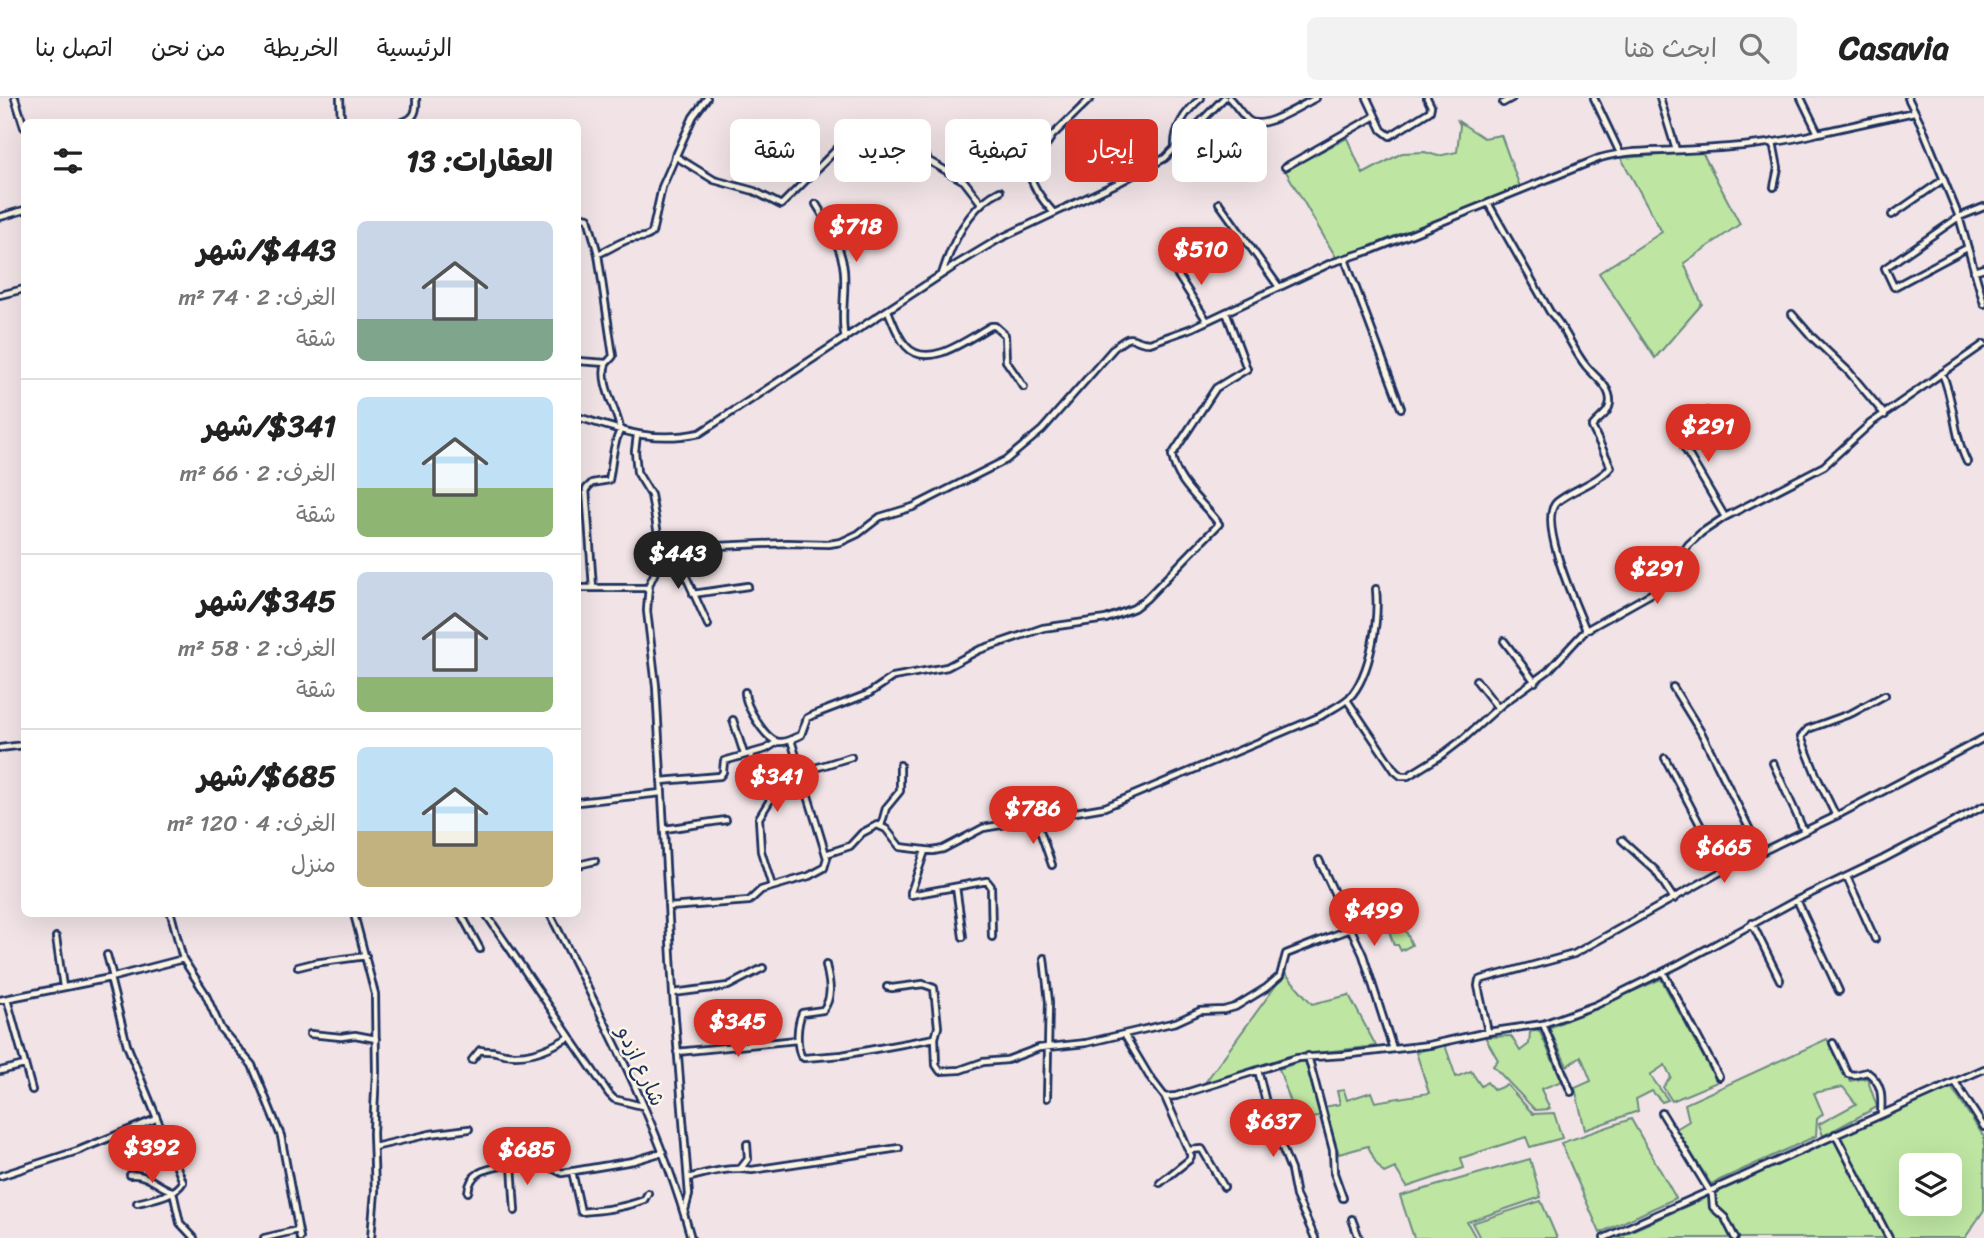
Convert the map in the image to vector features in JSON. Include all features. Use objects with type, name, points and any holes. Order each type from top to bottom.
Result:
[{"type":"street","points":[[15,98],[22,119]]},
{"type":"street","points":[[340,98],[341,119]]},
{"type":"street","points":[[411,119],[416,113],[416,98]]},
{"type":"street","points":[[598,254],[629,239],[649,236],[652,233],[658,200],[675,156],[700,105],[707,98]]},
{"type":"street","points":[[1054,212],[1042,200],[1029,172],[1052,136],[1091,98]]},
{"type":"street","points":[[1184,119],[1192,105],[1201,98]]},
{"type":"street","points":[[1203,119],[1224,98]]},
{"type":"street","points":[[1230,98],[1248,120],[1258,124],[1269,122],[1315,98]]},
{"type":"street","points":[[1374,98],[1368,99],[1382,130],[1390,136],[1432,109],[1427,98]]},
{"type":"street","points":[[1503,103],[1512,98]]},
{"type":"street","points":[[1594,98],[1620,153]]},
{"type":"street","points":[[1660,98],[1676,150]]},
{"type":"street","points":[[1801,98],[1818,133]]},
{"type":"street","points":[[1908,98],[1959,218],[1984,304]]},
{"type":"street","points":[[664,556],[718,546],[829,544],[850,538],[880,517],[913,507],[1006,460],[1042,430],[1123,341],[1134,337],[1150,343],[1207,321],[1331,263],[1620,153],[1773,142],[1914,112]]},
{"type":"street","points":[[1285,167],[1376,116]]},
{"type":"street","points":[[1773,142],[1777,162],[1773,187]]},
{"type":"street","points":[[581,417],[637,435],[663,438],[701,433],[999,239],[1142,172],[1172,151]]},
{"type":"street","points":[[675,156],[713,180],[754,191],[781,205],[834,152]]},
{"type":"street","points":[[931,162],[964,181],[981,203]]},
{"type":"street","points":[[1892,215],[1944,179]]},
{"type":"street","points":[[941,275],[956,241],[981,203],[1000,191]]},
{"type":"street","points":[[1219,203],[1279,287]]},
{"type":"street","points":[[1488,203],[1550,312],[1562,324],[1578,354],[1609,395],[1610,405],[1607,411],[1592,427],[1611,467],[1554,504],[1551,515],[1558,556],[1587,630]]},
{"type":"street","points":[[816,204],[827,222],[844,269],[845,304],[842,324],[845,339]]},
{"type":"street","points":[[1967,248],[1894,288],[1885,268],[1959,218],[1984,207]]},
{"type":"street","points":[[0,217],[21,211]]},
{"type":"street","points":[[581,217],[588,218],[598,254],[612,356],[606,363],[606,376],[610,400],[620,430],[610,465],[609,480],[592,483],[586,489],[593,588]]},
{"type":"street","points":[[1345,259],[1401,408]]},
{"type":"street","points":[[1172,266],[1207,321]]},
{"type":"street","points":[[1974,271],[1984,268]]},
{"type":"street","points":[[0,295],[21,290]]},
{"type":"street","points":[[888,311],[905,346],[920,355],[929,356],[942,352],[995,326],[1005,335],[1006,361],[1024,387]]},
{"type":"street","points":[[661,781],[720,776],[724,761],[790,740],[800,735],[807,718],[868,694],[893,677],[947,667],[979,650],[1043,628],[1106,619],[1134,608],[1171,576],[1219,524],[1190,490],[1172,455],[1216,388],[1247,369],[1226,312]]},
{"type":"street","points":[[1791,314],[1849,372],[1885,415]]},
{"type":"street","points":[[1347,700],[1401,776],[1408,776],[1442,755],[1498,708],[1535,682],[1587,630],[1656,591],[1688,545],[1701,533],[1725,517],[1824,466],[1871,423],[1984,344]]},
{"type":"street","points":[[581,361],[606,363]]},
{"type":"street","points":[[1942,373],[1951,397],[1962,452],[1967,462]]},
{"type":"street","points":[[1707,411],[1688,435],[1684,447],[1725,517]]},
{"type":"street","points":[[637,435],[637,472],[651,495],[664,556],[669,563],[683,570],[708,625]]},
{"type":"street","points":[[664,556],[649,588],[647,611],[656,685],[673,993],[688,1178],[689,1195],[684,1214]]},
{"type":"street","points":[[693,594],[748,586]]},
{"type":"street","points":[[581,588],[649,588]]},
{"type":"street","points":[[881,825],[901,847],[925,851],[943,849],[983,828],[1105,807],[1321,716],[1347,700],[1360,680],[1375,621],[1376,589]]},
{"type":"street","points":[[1504,641],[1535,682]]},
{"type":"street","points":[[1476,680],[1498,708]]},
{"type":"street","points":[[1673,687],[1702,734],[1761,852]]},
{"type":"street","points":[[745,692],[746,704],[752,714],[778,742]]},
{"type":"street","points":[[1836,816],[1801,737],[1808,729],[1852,713],[1885,695]]},
{"type":"street","points":[[733,720],[744,754]]},
{"type":"street","points":[[1488,1032],[1479,980],[1574,954],[1724,870],[1836,816],[1984,738]]},
{"type":"street","points":[[669,907],[749,901],[761,890],[809,876],[827,863],[802,772],[790,740]]},
{"type":"street","points":[[0,748],[21,745]]},
{"type":"street","points":[[751,753],[753,772],[769,788],[772,797],[759,818],[761,851],[772,886]]},
{"type":"street","points":[[802,772],[850,757]]},
{"type":"street","points":[[1665,758],[1724,870]]},
{"type":"street","points":[[1773,763],[1804,831]]},
{"type":"street","points":[[881,825],[886,808],[900,791],[900,765]]},
{"type":"street","points":[[581,803],[662,793]]},
{"type":"street","points":[[1166,1097],[1308,1056],[1393,1049],[1543,1024],[1596,1005],[1663,972],[1752,923],[1984,806]]},
{"type":"street","points":[[1036,819],[1052,865]]},
{"type":"street","points":[[665,829],[726,820]]},
{"type":"street","points":[[826,855],[850,846],[862,833],[873,826],[881,825]]},
{"type":"street","points":[[1622,840],[1655,870],[1674,899]]},
{"type":"street","points":[[925,851],[911,895],[987,881],[990,883],[992,937]]},
{"type":"street","points":[[1320,860],[1363,955],[1393,1049]]},
{"type":"street","points":[[581,864],[596,861]]},
{"type":"street","points":[[1847,877],[1875,939]]},
{"type":"street","points":[[956,887],[963,937]]},
{"type":"street","points":[[1797,900],[1839,991]]},
{"type":"street","points":[[172,917],[183,959],[201,984],[221,1030],[252,1065],[281,1136],[300,1238]]},
{"type":"street","points":[[355,917],[375,994],[375,1191],[371,1238]]},
{"type":"street","points":[[463,917],[480,949]]},
{"type":"street","points":[[488,917],[614,1099],[642,1106]]},
{"type":"street","name":"شارع ازدو","points":[[551,917],[663,1152],[691,1238]]},
{"type":"street","points":[[1752,923],[1780,980]]},
{"type":"street","points":[[887,987],[923,984],[934,988],[938,1027],[935,1038],[936,1065],[940,1072],[960,1070],[983,1062],[1007,1060],[1047,1046],[1086,1043],[1176,1022],[1200,1011],[1235,1007],[1280,976],[1286,954],[1350,929]]},
{"type":"street","points":[[56,937],[63,987]]},
{"type":"street","points":[[107,955],[127,1045],[183,1182],[180,1188],[173,1192],[137,1203]]},
{"type":"street","points":[[298,967],[366,956]]},
{"type":"street","points":[[1044,958],[1049,1002],[1046,1098]]},
{"type":"street","points":[[0,1000],[111,978],[183,959]]},
{"type":"street","points":[[826,965],[830,984],[827,1004],[823,1010],[802,1013],[797,1040],[801,1056],[817,1058],[935,1038]]},
{"type":"street","points":[[673,993],[728,986],[763,968]]},
{"type":"street","points":[[1663,972],[1719,1077]]},
{"type":"street","points":[[8,999],[32,1090]]},
{"type":"street","points":[[1543,1024],[1571,1092]]},
{"type":"street","points":[[310,1034],[341,1037],[369,1035],[376,1038]]},
{"type":"street","points":[[1124,1034],[1149,1076],[1166,1097],[1189,1150],[1189,1160],[1160,1183]]},
{"type":"street","points":[[472,1060],[480,1050],[505,1056],[532,1053],[542,1051],[569,1037]]},
{"type":"street","points":[[677,1052],[797,1040]]},
{"type":"street","points":[[1833,1043],[1847,1074],[1867,1072],[1874,1077],[1883,1094],[1881,1114]]},
{"type":"street","points":[[1308,1056],[1334,1150],[1334,1173],[1343,1198]]},
{"type":"street","points":[[0,1071],[24,1065]]},
{"type":"street","points":[[1604,1238],[1984,1069]]},
{"type":"street","points":[[1258,1070],[1269,1115],[1291,1170],[1296,1196],[1315,1238]]},
{"type":"street","points":[[1955,1082],[1984,1127]]},
{"type":"street","points":[[1662,1113],[1709,1191],[1713,1208],[1724,1218],[1735,1238]]},
{"type":"street","points":[[0,1176],[77,1151],[156,1119]]},
{"type":"street","points":[[374,1147],[430,1134],[469,1129]]},
{"type":"street","points":[[1835,1134],[1889,1238]]},
{"type":"street","points":[[740,1169],[748,1159],[747,1144]]},
{"type":"street","points":[[688,1178],[711,1171],[752,1170],[899,1148]]},
{"type":"street","points":[[1189,1150],[1202,1149],[1224,1187]]},
{"type":"street","points":[[468,1192],[469,1184],[476,1174],[486,1170],[545,1159],[557,1172],[572,1171],[632,1161],[663,1152]]},
{"type":"street","points":[[512,1165],[515,1211]]},
{"type":"street","points":[[572,1171],[581,1212],[630,1205],[644,1200],[648,1192]]},
{"type":"street","points":[[130,1175],[147,1176],[173,1192]]},
{"type":"street","points":[[173,1192],[180,1223],[194,1238]]},
{"type":"street","points":[[1352,1219],[1359,1238]]},
{"type":"street","points":[[264,1238],[298,1230]]},
{"type":"green space","points":[[1458,121],[1484,138],[1501,135],[1520,187],[1337,259],[1285,170],[1347,138],[1363,174],[1402,153],[1425,152],[1438,156],[1457,152],[1460,125]]},
{"type":"green space","points":[[1702,152],[1740,224],[1684,263],[1702,304],[1655,358],[1599,273],[1662,232],[1621,158]]},
{"type":"green space","points":[[1395,906],[1412,945],[1401,951],[1398,945],[1394,945],[1382,912]]},
{"type":"green space","points":[[1285,973],[1312,1004],[1349,995],[1376,1046],[1289,1056],[1204,1084]]},
{"type":"green space","points":[[1661,979],[1717,1082],[1672,1101],[1663,1087],[1671,1077],[1665,1065],[1650,1075],[1668,1100],[1662,1102],[1652,1091],[1636,1099],[1638,1111],[1585,1130],[1575,1088],[1591,1081],[1581,1056],[1567,1066],[1549,1028]]},
{"type":"green space","points":[[1539,1030],[1562,1081],[1541,1089],[1550,1109],[1535,1110],[1493,1066],[1498,1060],[1485,1037],[1511,1036],[1520,1051],[1529,1044],[1530,1032]]},
{"type":"green space","points":[[1827,1039],[1850,1081],[1867,1078],[1877,1107],[1823,1136],[1819,1124],[1856,1104],[1843,1087],[1814,1093],[1823,1114],[1817,1119],[1816,1136],[1711,1184],[1676,1129],[1689,1121],[1685,1104]]},
{"type":"green space","points":[[1445,1045],[1456,1077],[1471,1071],[1481,1086],[1487,1082],[1494,1090],[1507,1085],[1533,1114],[1554,1113],[1562,1138],[1530,1147],[1526,1137],[1461,1158],[1464,1168],[1407,1187],[1395,1168],[1384,1173],[1368,1146],[1339,1154],[1324,1107],[1340,1104],[1337,1091],[1344,1090],[1347,1100],[1371,1092],[1375,1102],[1429,1093],[1416,1052]]},
{"type":"green space","points":[[1305,1060],[1320,1115],[1299,1125],[1279,1069]]},
{"type":"green space","points":[[1951,1087],[1984,1137],[1984,1210],[1965,1238],[1616,1238]]},
{"type":"green space","points":[[1631,1119],[1676,1198],[1600,1233],[1561,1143]]},
{"type":"green space","points":[[1530,1159],[1541,1197],[1467,1222],[1476,1238],[1414,1238],[1400,1196]]},
{"type":"green space","points":[[1541,1201],[1557,1238],[1480,1238],[1472,1223]]}]
